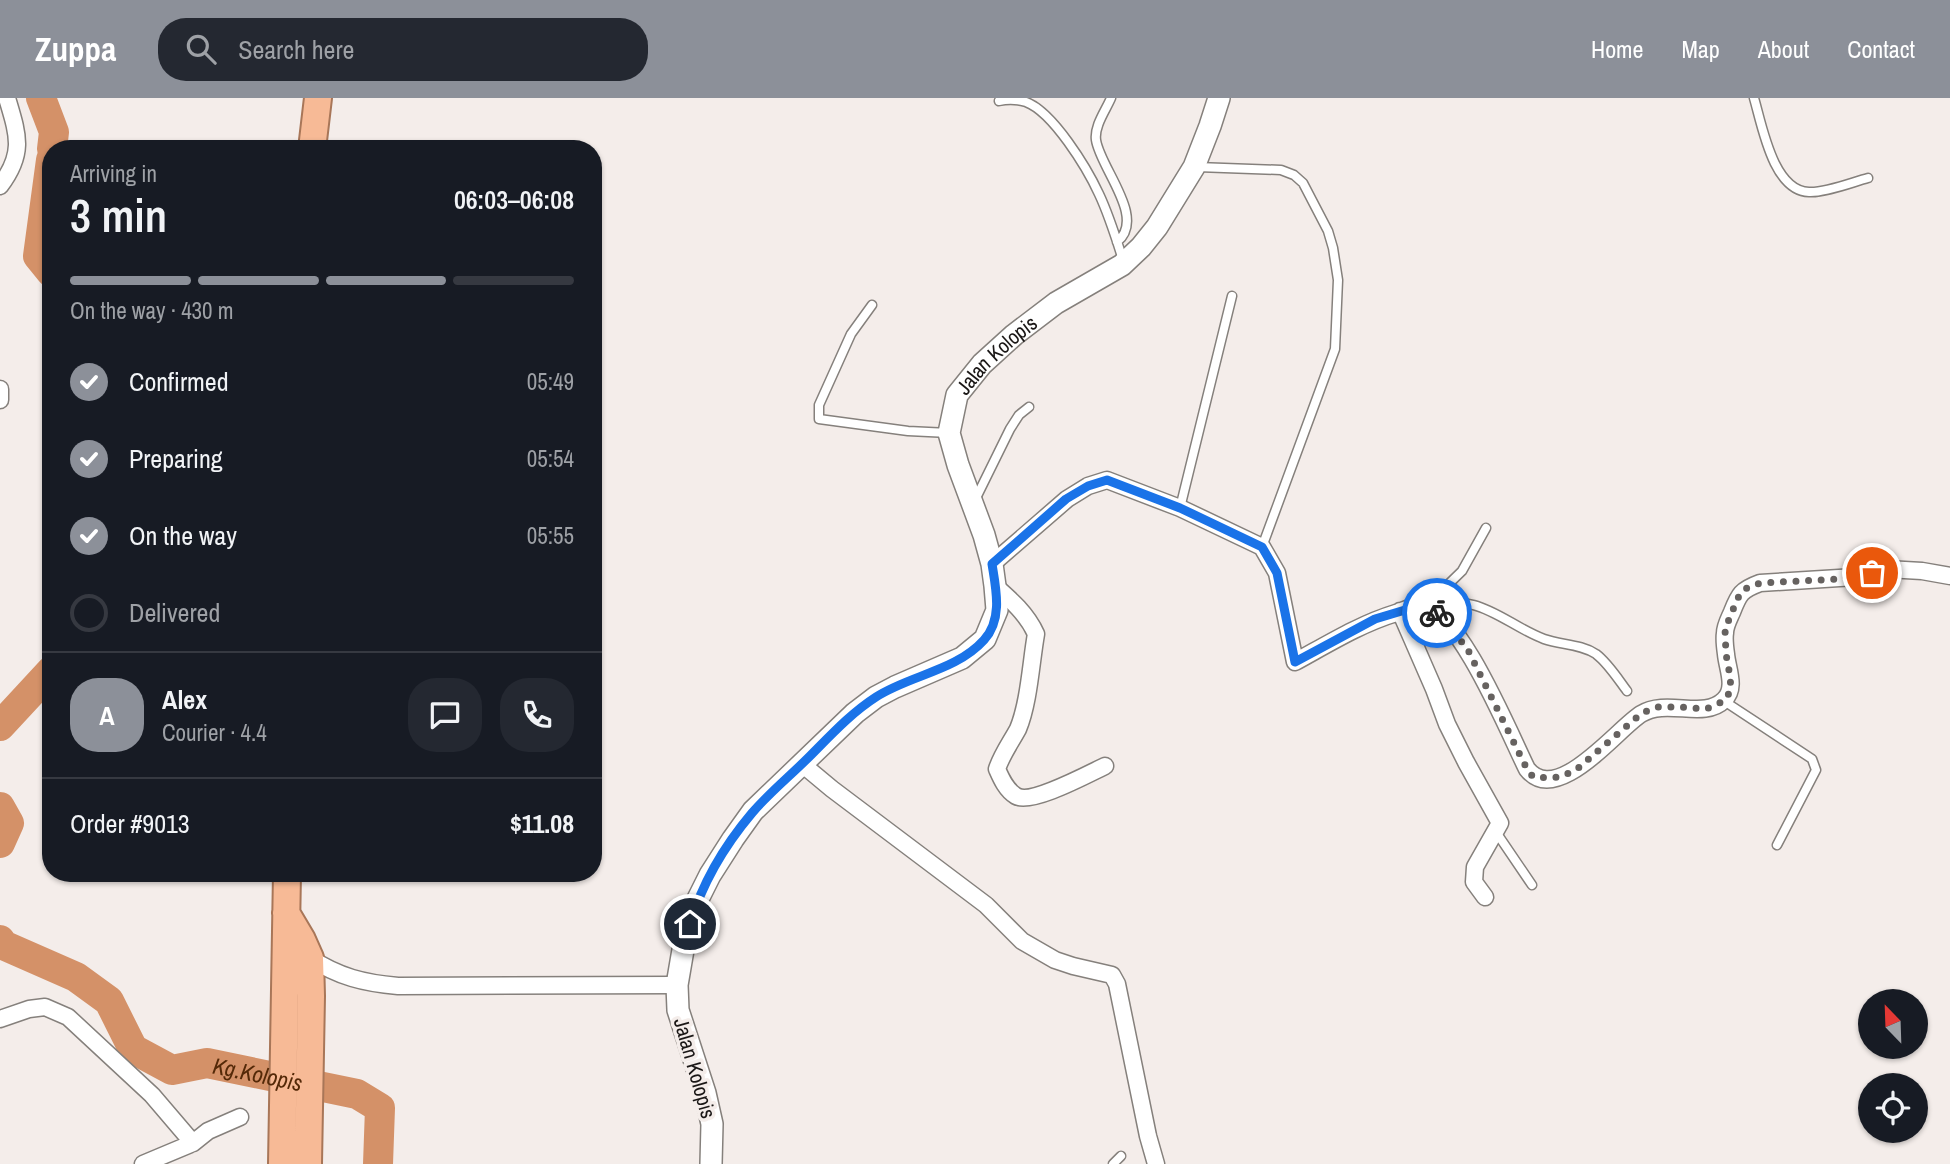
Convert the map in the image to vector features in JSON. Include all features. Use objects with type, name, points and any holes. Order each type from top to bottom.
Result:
[{"type":"highway","points":[[313,140],[318,98]]},
{"type":"highway","points":[[286,882],[284,993],[296,1155]]},
{"type":"highway","points":[[286,913],[310,958],[311,996],[296,1155]]},
{"type":"street","points":[[0,186],[12,171],[19,138],[7,98]]},
{"type":"street","name":"Jalan Kolopis","points":[[711,1164],[712,1124],[705,1093],[678,1010],[677,985],[684,944],[696,903],[710,875],[753,811],[855,713],[876,697],[961,658],[985,639],[997,610],[995,586],[992,564],[949,433],[957,395],[982,365],[1014,335],[1056,303],[1124,263],[1157,227],[1194,167],[1219,98]]},
{"type":"street","points":[[0,389],[0,400]]},
{"type":"street","points":[[992,564],[1066,499],[1088,486],[1107,480],[1180,508],[1262,547],[1277,573],[1295,662],[1375,619],[1415,607],[1436,612],[1467,648],[1527,769],[1533,777],[1551,778],[1577,769],[1642,713],[1658,707],[1706,709],[1724,701],[1731,690],[1725,629],[1741,592],[1747,588],[1760,583],[1855,577],[1887,569],[1950,576]]},
{"type":"street","points":[[995,586],[1022,612],[1035,634],[1026,696],[1018,728],[1001,756],[997,769],[1007,788],[1017,797],[1027,799],[1105,766]]},
{"type":"street","points":[[1400,611],[1452,734],[1500,823],[1475,867],[1474,882],[1485,897]]},
{"type":"street","points":[[802,764],[986,905],[1022,941],[1055,960],[1112,975],[1117,984],[1156,1164]]},
{"type":"street","points":[[310,958],[329,970],[372,984],[398,986],[677,985]]},
{"type":"street","points":[[0,1019],[29,1009],[45,1007],[68,1017],[152,1094],[193,1143]]},
{"type":"street","points":[[144,1164],[193,1143],[208,1131],[240,1117]]},
{"type":"lane","points":[[1111,98],[1098,128],[1096,140],[1101,157],[1125,206],[1126,231],[1117,242]]},
{"type":"lane","points":[[1754,98],[1777,170],[1797,189],[1810,192],[1868,178]]},
{"type":"lane","points":[[999,101],[1012,99],[1027,102],[1050,119],[1064,136],[1100,195],[1124,263]]},
{"type":"lane","points":[[1194,167],[1282,170],[1294,175],[1303,183],[1334,248],[1338,280],[1335,349],[1262,547]]},
{"type":"lane","points":[[1180,508],[1232,296]]},
{"type":"lane","points":[[872,305],[851,334],[819,405],[819,419],[908,431],[949,433]]},
{"type":"lane","points":[[973,503],[1010,429],[1019,415],[1029,407]]},
{"type":"lane","points":[[1428,608],[1462,572],[1486,528]]},
{"type":"lane","points":[[1428,608],[1451,602],[1468,604],[1496,613],[1545,639],[1588,650],[1604,662],[1627,691]]},
{"type":"lane","points":[[1724,701],[1812,759],[1816,770],[1777,845]]},
{"type":"lane","points":[[1496,832],[1532,885]]},
{"type":"lane","points":[[1113,1164],[1121,1156]]},
{"type":"waterway","name":"Kg.Kolopis","points":[[41,98],[54,132],[53,140]]},
{"type":"waterway","name":"Kg.Kolopis","points":[[42,226],[38,256],[42,261]]},
{"type":"waterway","name":"Kg.Kolopis","points":[[0,726],[42,681]]},
{"type":"waterway","name":"Kg.Kolopis","points":[[0,807],[9,823],[0,843]]},
{"type":"waterway","name":"Kg.Kolopis","points":[[0,940],[3,945],[76,977],[109,1001],[133,1049],[172,1070],[207,1063],[357,1094],[380,1108],[378,1164]]},
{"type":"way so far","points":[[1437,613],[1467,648],[1527,769],[1533,777],[1551,778],[1577,769],[1642,713],[1658,707],[1706,709],[1724,701],[1731,690],[1725,629],[1741,592],[1747,588],[1760,583],[1839,579],[1872,573]]},
{"type":"route","points":[[690,924],[696,903],[710,875],[753,811],[832,734],[876,697],[961,658],[985,639],[997,610],[992,564],[1066,499],[1088,486],[1107,480],[1180,508],[1262,547],[1277,573],[1295,662],[1375,619],[1415,607],[1426,606],[1437,613]]}]
